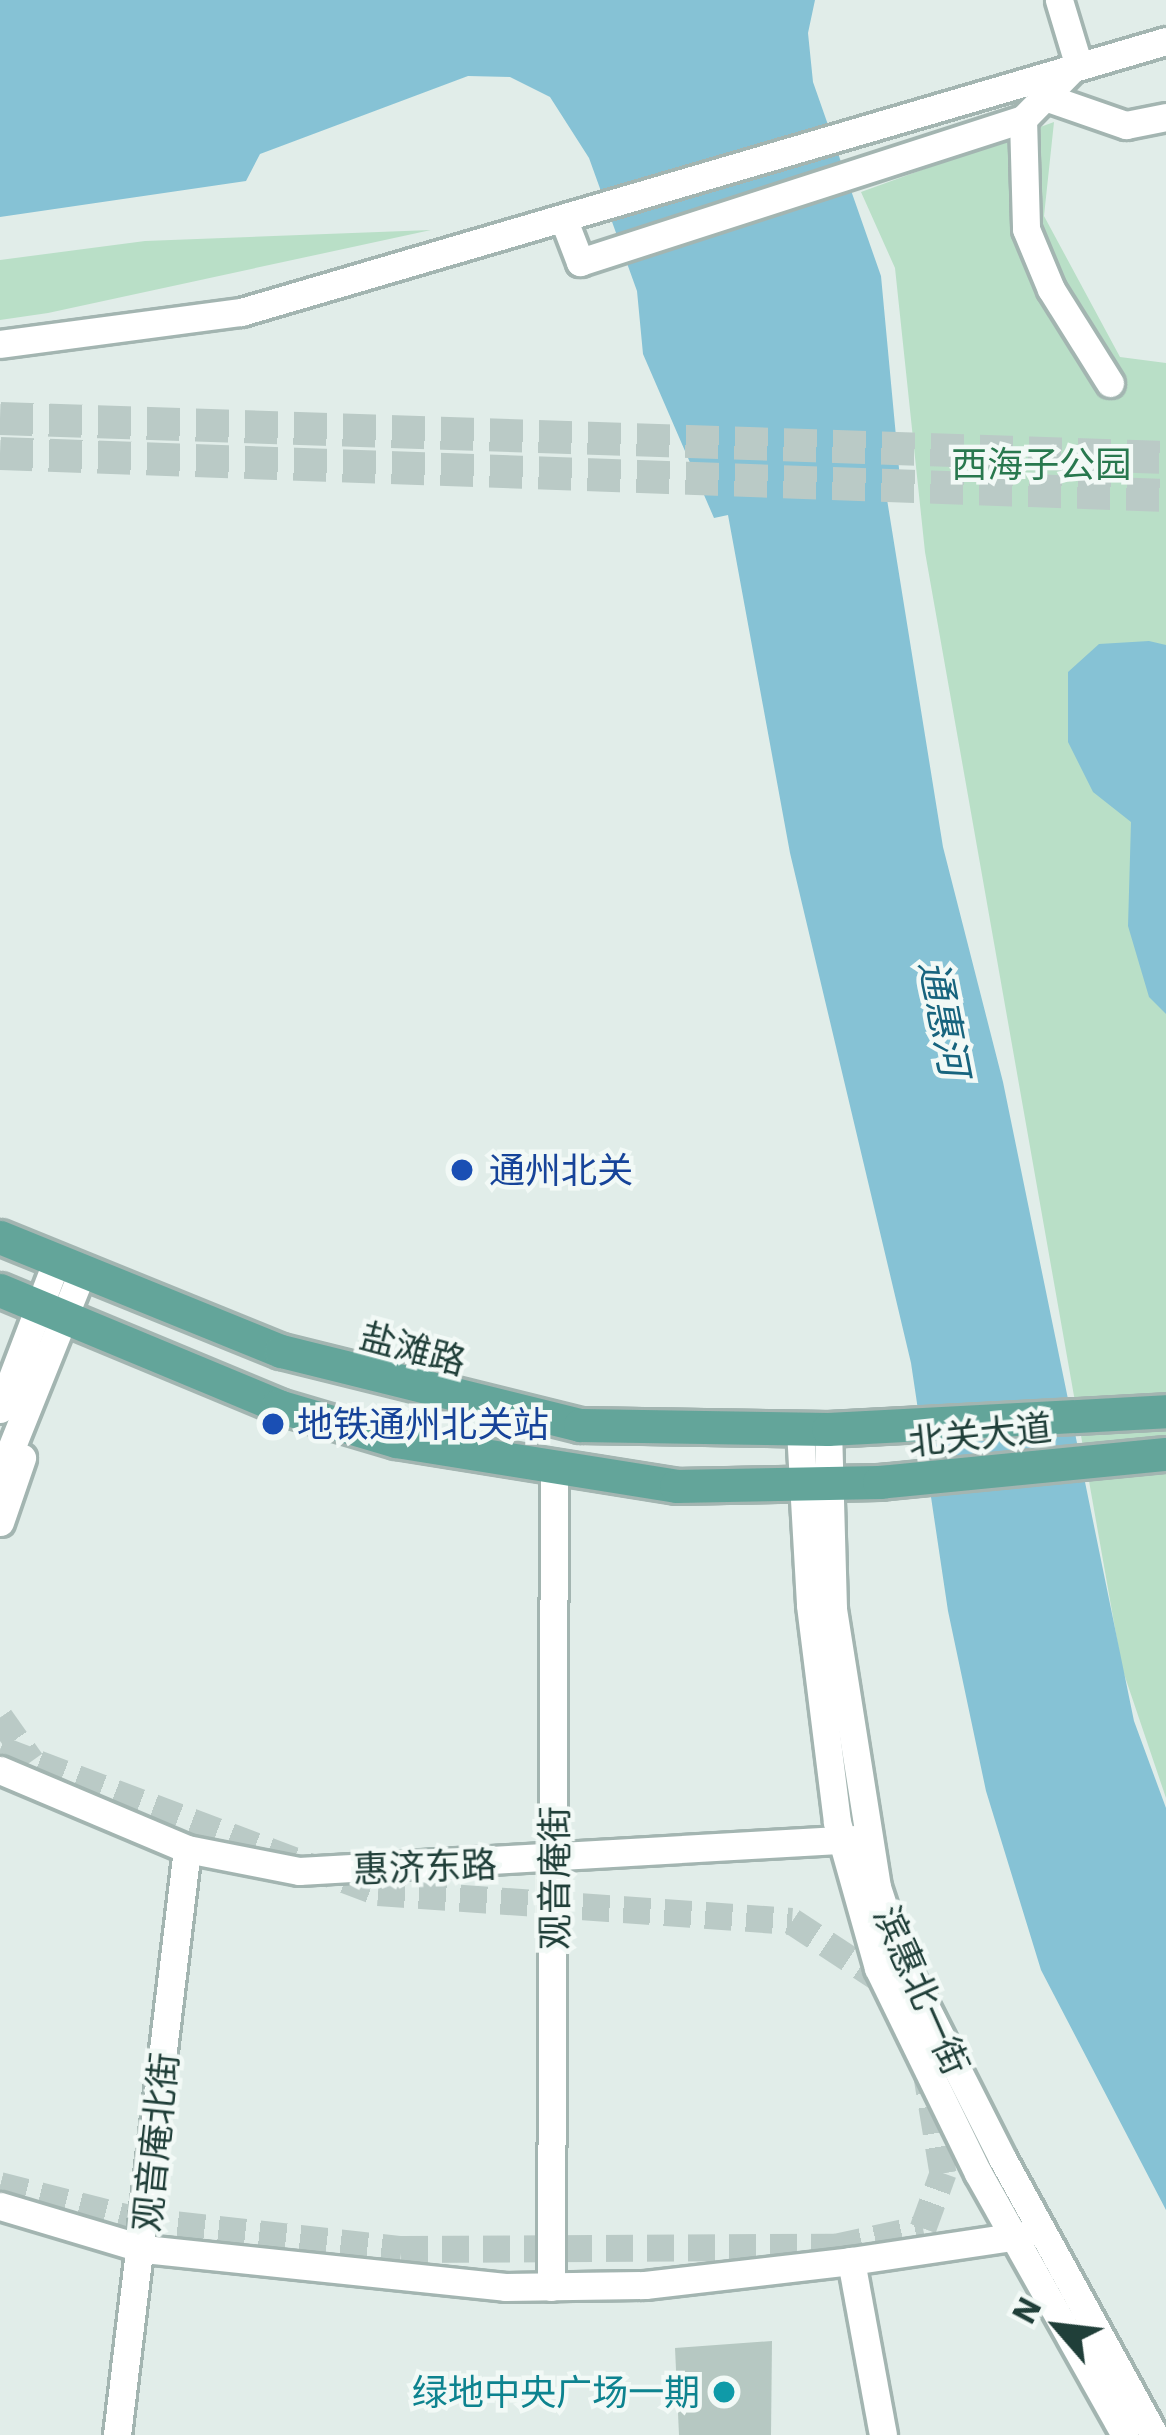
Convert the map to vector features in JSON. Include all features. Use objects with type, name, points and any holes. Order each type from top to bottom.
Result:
[{"type":"main road","name":"盐滩路","points":[[0,1237],[281,1352],[475,1405],[580,1426],[814,1430]]},
{"type":"main road","points":[[0,1290],[309,1416],[396,1441],[676,1486],[814,1485]]},
{"type":"main road","name":"北关大道","points":[[814,1430],[1166,1412]]},
{"type":"main road","name":"北关大道","points":[[814,1485],[1166,1454]]},
{"type":"street","points":[[1059,0],[1078,62]]},
{"type":"street","points":[[0,344],[241,312],[565,223],[850,128],[1166,41]]},
{"type":"street","points":[[565,223],[580,262],[1023,119],[1078,62]]},
{"type":"street","points":[[1045,97],[1126,125],[1166,117]]},
{"type":"street","points":[[1023,119],[1025,230],[1051,289],[1110,383]]},
{"type":"street","points":[[0,1476],[8,1404],[70,1265]]},
{"type":"street","points":[[0,1522],[21,1470],[8,1404]]},
{"type":"street","name":"滨惠北一街","points":[[814,1430],[814,1485],[854,1840],[899,1954],[1026,2234],[1125,2435]]},
{"type":"street","name":"观音庵街","points":[[551,2287],[554,1468]]},
{"type":"street","name":"惠济东路","points":[[0,1770],[188,1849],[298,1870],[555,1860],[854,1840]]},
{"type":"street","name":"观音庵北街","points":[[117,2435],[144,2249],[188,1849]]},
{"type":"street","points":[[0,2206],[144,2249],[551,2287],[645,2285],[1026,2234]]},
{"type":"street","name":"滨惠北一街","points":[[1026,2234],[1154,2435]]},
{"type":"street","points":[[851,2261],[883,2435]]},
{"type":"green space","name":"西海子公园","points":[[1054,122],[1044,216],[1120,357],[1166,363],[1166,1798],[1122,1668],[925,552],[895,268],[861,192]]},
{"type":"green space","points":[[431,230],[0,320],[0,260],[145,241]]},
{"type":"water","name":"通惠河","points":[[0,0],[815,0],[808,33],[813,82],[881,276],[901,490],[886,493],[943,847],[1003,1082],[1134,1721],[1166,1808],[1166,2210],[1041,1970],[986,1791],[948,1611],[911,1363],[790,853],[728,515],[714,518],[643,354],[637,291],[589,158],[550,97],[510,77],[468,76],[260,154],[246,181],[0,217]]},
{"type":"water","points":[[1149,641],[1166,645],[1166,1014],[1149,997],[1128,926],[1131,822],[1093,792],[1068,742],[1068,672],[1099,644]]},
{"type":"building","name":"绿地中央广场一期","points":[[772,2341],[771,2435],[679,2435],[675,2348]]},
{"type":"tunnel","points":[[0,418],[1166,457]]},
{"type":"tunnel","points":[[0,453],[1166,495]]},
{"type":"tunnel","points":[[0,1717],[31,1761]]},
{"type":"tunnel","points":[[0,1749],[378,1892],[792,1921],[891,1986]]},
{"type":"tunnel","points":[[0,2185],[137,2220],[401,2249],[835,2247],[923,2228],[943,2173],[927,2076]]},
{"type":"place","name":"通州北关","points":[[462,1170]]},
{"type":"place","name":"地铁通州北关站","points":[[273,1424]]},
{"type":"place","name":"绿地中央广场一期","points":[[724,2392]]}]
